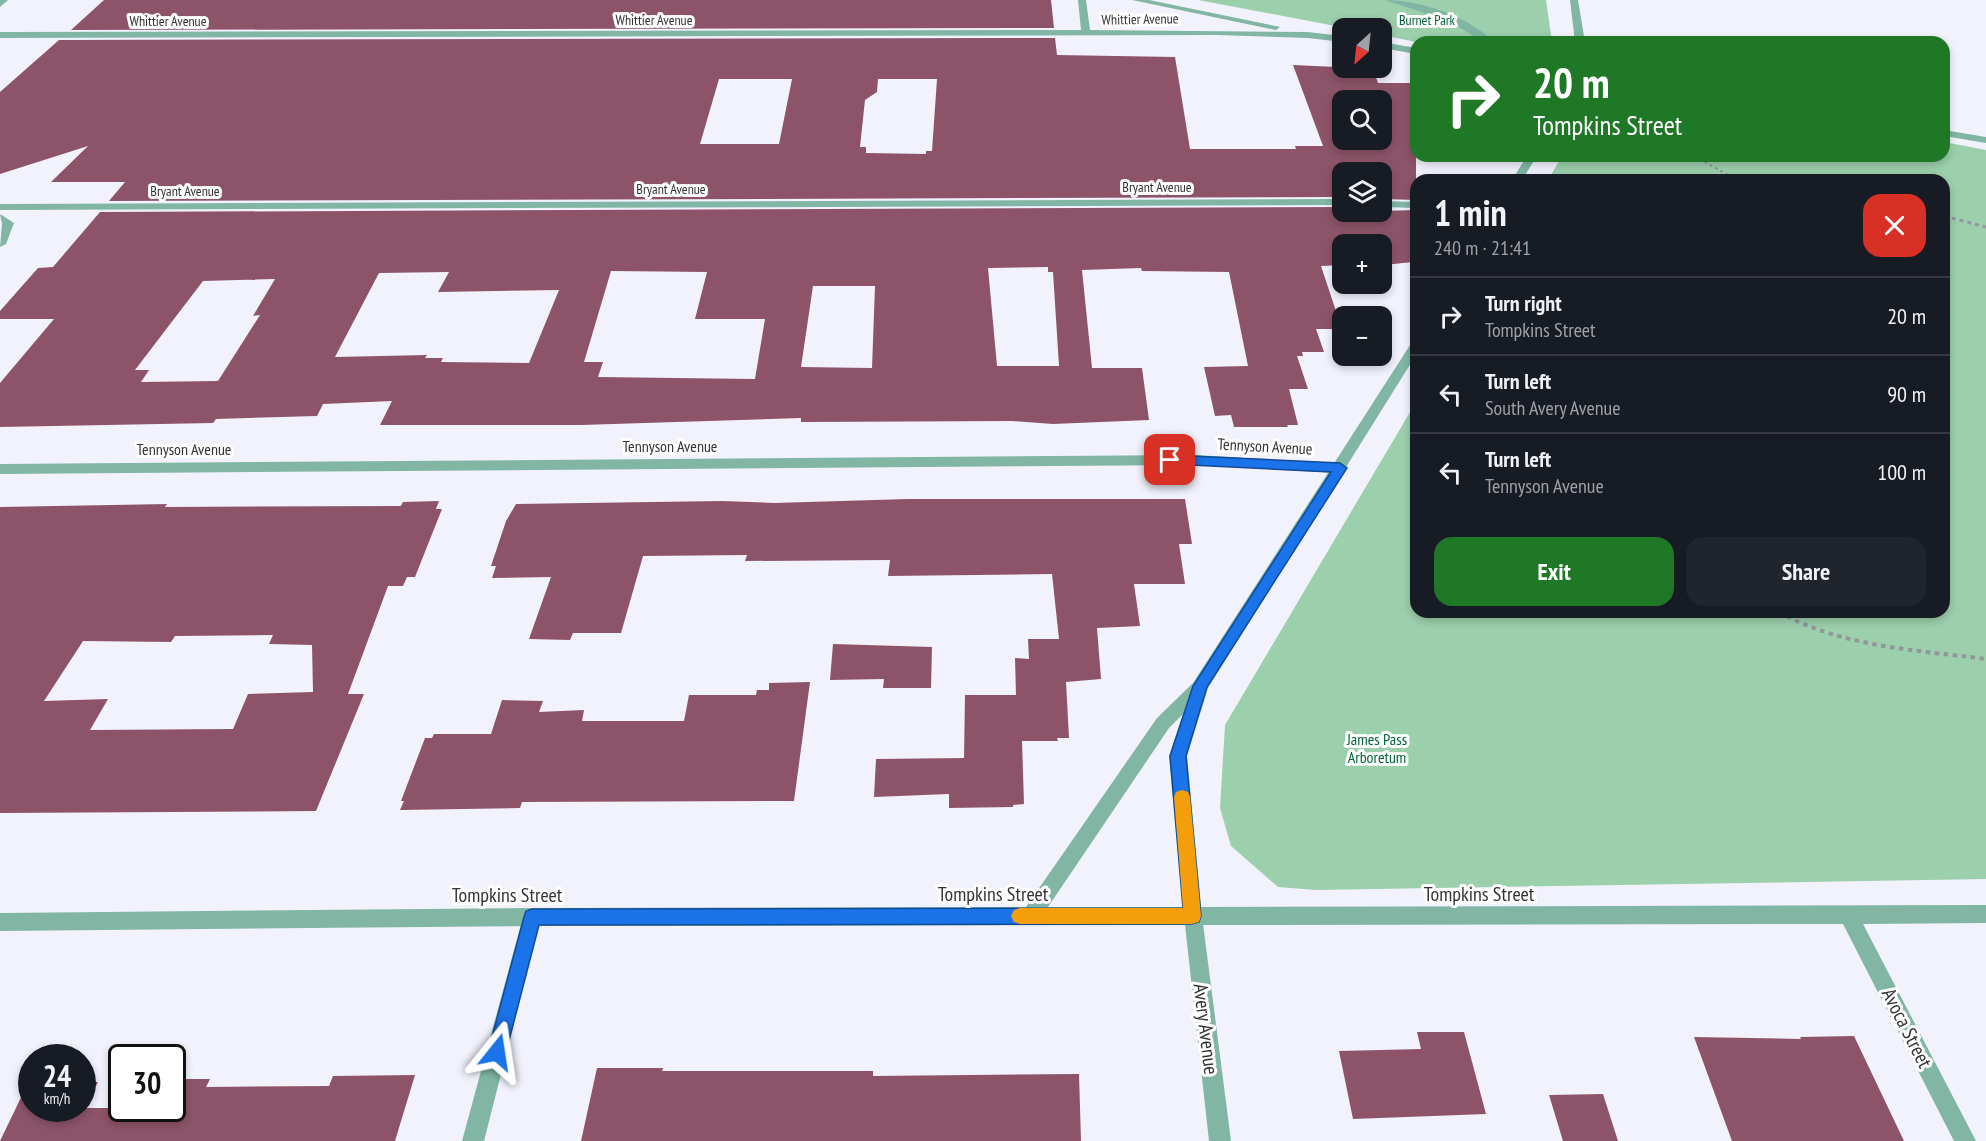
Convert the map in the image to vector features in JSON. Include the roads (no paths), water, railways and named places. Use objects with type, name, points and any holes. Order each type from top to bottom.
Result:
[{"type":"street","points":[[0,4],[4,0]]},
{"type":"street","points":[[1082,0],[1086,33]]},
{"type":"street","name":"Whittier Avenue","points":[[1136,0],[1254,22],[1308,35]]},
{"type":"street","points":[[1389,0],[1423,7],[1453,19],[1480,36]]},
{"type":"street","points":[[1574,0],[1579,36]]},
{"type":"street","name":"Whittier Avenue","points":[[0,35],[1217,32],[1332,38]]},
{"type":"street","points":[[1392,47],[1410,50]]},
{"type":"street","points":[[1950,134],[1986,140]]},
{"type":"street","name":"Bryant Avenue","points":[[0,207],[1332,202]]},
{"type":"street","points":[[1392,204],[1410,205]]},
{"type":"street","points":[[0,217],[8,223],[0,244]]},
{"type":"street","points":[[1031,916],[1163,723],[1200,686],[1410,355]]},
{"type":"street","name":"Tennyson Avenue","points":[[0,469],[1182,460],[1340,468]]},
{"type":"street","name":"Avery Avenue","points":[[1200,686],[1178,756],[1192,916],[1220,1141]]},
{"type":"street","name":"Tompkins Street","points":[[0,922],[532,917],[1986,914]]},
{"type":"street","name":"Avoca Street","points":[[1849,916],[1965,1141]]},
{"type":"street","points":[[473,1141],[532,917]]},
{"type":"park label","name":"Burnet Park","points":[[1427,20]]},
{"type":"park label","name":"James Pass Arboretum","points":[[1377,748]]}]
